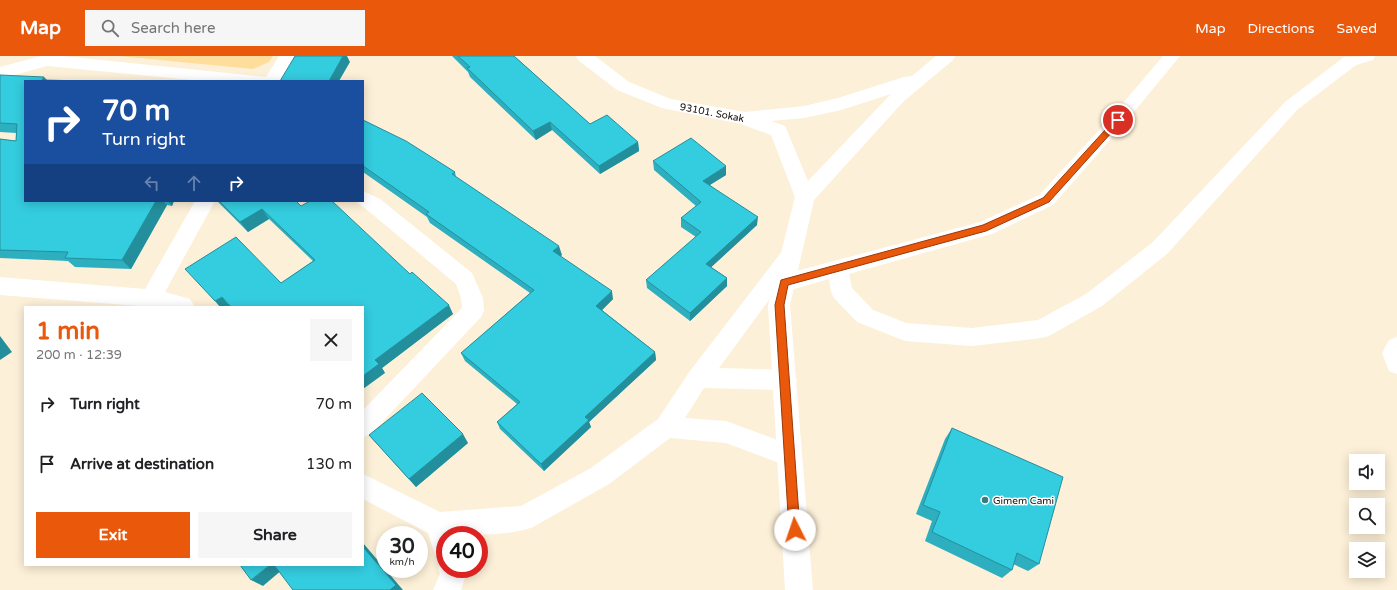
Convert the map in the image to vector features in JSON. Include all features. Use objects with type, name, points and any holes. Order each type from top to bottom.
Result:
[{"type":"street","points":[[273,80],[288,56]]},
{"type":"street","name":"93101. Sokak","points":[[584,56],[623,86],[668,104],[744,118],[779,131],[805,198]]},
{"type":"street","points":[[799,590],[779,305],[805,198],[897,98],[947,56]]},
{"type":"street","points":[[784,283],[986,228],[1046,200],[1118,120],[1172,56]]},
{"type":"street","points":[[837,268],[842,292],[865,316],[905,332],[972,337],[1041,329],[1094,300],[1160,248],[1291,106],[1350,61],[1367,56]]},
{"type":"street","points":[[0,73],[51,58],[252,80]]},
{"type":"street","points":[[744,118],[804,112],[841,104],[887,90],[924,75]]},
{"type":"street","points":[[364,199],[373,204],[465,279],[472,298],[473,311],[364,425]]},
{"type":"street","points":[[151,298],[204,202]]},
{"type":"street","points":[[488,526],[524,518],[600,476],[666,428],[698,378],[790,256]]},
{"type":"street","points":[[0,286],[151,298],[183,306]]},
{"type":"street","points":[[1397,347],[1393,353],[1397,364]]},
{"type":"street","points":[[698,378],[785,380]]},
{"type":"street","points":[[666,428],[726,432],[790,456]]},
{"type":"street","points":[[364,487],[436,534]]},
{"type":"street","points":[[447,590],[452,578]]},
{"type":"shaded area","points":[[119,56],[273,56],[269,62],[253,69]]},
{"type":"building","points":[[295,56],[343,56],[330,80],[281,80]]},
{"type":"building","points":[[458,56],[514,56],[590,124],[607,115],[638,142],[599,166],[550,122],[533,131],[467,68],[470,67]]},
{"type":"building","points":[[0,75],[44,77],[42,80],[24,80],[24,202],[155,202],[122,260],[65,258],[68,252],[0,250],[0,139],[16,141],[17,124],[0,123]]},
{"type":"building","points":[[364,120],[406,141],[455,172],[452,174],[559,246],[553,251],[612,291],[596,306],[655,352],[585,417],[589,420],[541,464],[497,422],[520,402],[461,353],[534,290],[426,214],[429,212],[364,167]]},
{"type":"building","points":[[691,138],[726,166],[703,181],[758,217],[706,264],[727,278],[690,313],[646,280],[701,232],[681,218],[701,202],[653,161]]},
{"type":"building","points":[[220,202],[297,202],[301,206],[308,202],[333,202],[410,274],[412,272],[449,305],[375,360],[379,364],[364,375],[364,306],[230,306],[222,297],[215,301],[185,269],[236,237],[281,283],[315,260],[262,209],[240,222]]},
{"type":"building","points":[[422,393],[463,434],[409,479],[369,435]]},
{"type":"building","name":"Gimem Cami","points":[[952,428],[1063,477],[1039,564],[1017,553],[1012,570],[932,532],[940,512],[923,505]]},
{"type":"building","points":[[364,548],[376,562],[376,578],[390,578],[396,585],[390,590],[293,590],[275,566],[364,566]]},
{"type":"building","points":[[241,566],[269,566],[251,580]]},
{"type":"place","name":"Gimem Cami","points":[[985,500]]},
{"type":"route","points":[[795,530],[779,305],[784,283],[986,228],[1046,200],[1118,120]]}]
